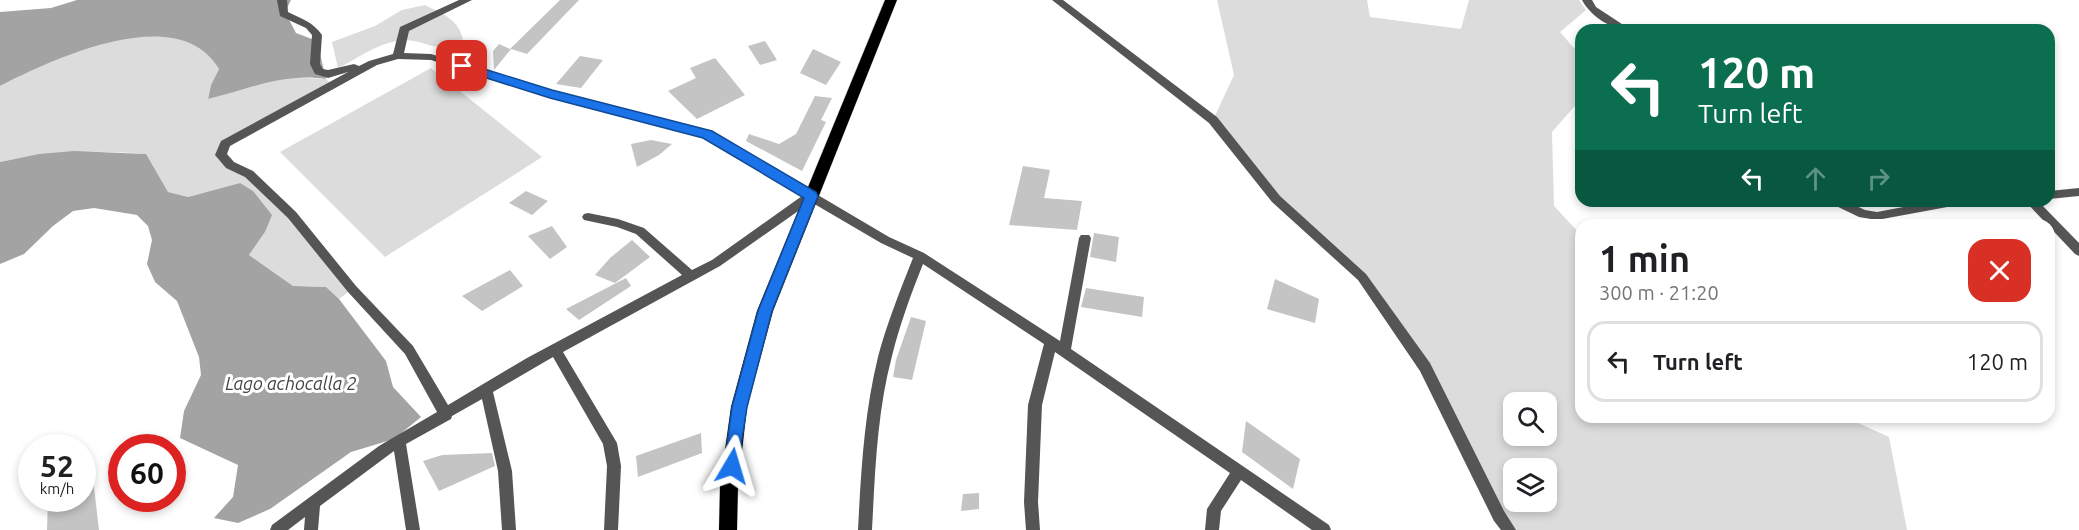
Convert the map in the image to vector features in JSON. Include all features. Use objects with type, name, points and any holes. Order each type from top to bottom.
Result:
[{"type":"main road","points":[[728,530],[729,486],[739,407],[765,311],[891,0]]},
{"type":"street","points":[[282,0],[283,14],[310,26],[317,35],[315,64],[319,72],[328,74],[398,56],[440,59],[539,90],[707,135],[885,240],[920,256],[1051,342],[1324,530]]},
{"type":"street","points":[[398,56],[404,29],[467,0]]},
{"type":"street","points":[[1057,0],[1213,120],[1276,199],[1362,277],[1425,367],[1498,516],[1509,530]]},
{"type":"street","points":[[1587,0],[1592,9],[1616,24]]},
{"type":"street","points":[[373,63],[225,144],[221,155],[230,165],[249,174],[292,215],[352,289],[409,350],[446,415]]},
{"type":"street","points":[[2055,194],[2079,192]]},
{"type":"street","points":[[277,530],[399,441],[555,350],[716,263],[811,196]]},
{"type":"street","points":[[1848,207],[1863,214],[1877,216],[1926,207]]},
{"type":"street","points":[[2037,207],[2048,219]]},
{"type":"street","points":[[588,217],[618,223],[640,231],[691,276]]},
{"type":"street","points":[[2055,226],[2079,251]]},
{"type":"street","points":[[1064,351],[1084,238]]},
{"type":"street","points":[[865,530],[869,453],[878,392],[891,333],[920,256]]},
{"type":"street","points":[[1033,530],[1031,502],[1035,405],[1051,342]]},
{"type":"street","points":[[555,350],[610,443],[614,466],[611,530]]},
{"type":"street","points":[[486,389],[505,471],[508,530]]},
{"type":"street","points":[[399,441],[413,530]]},
{"type":"street","points":[[1212,530],[1214,509],[1239,471]]},
{"type":"street","points":[[311,530],[313,503]]},
{"type":"shaded area","points":[[1217,0],[1367,0],[1370,17],[1461,29],[1469,0],[1579,0],[1586,10],[1560,32],[1575,49],[1575,106],[1552,132],[1554,206],[1575,229],[1575,423],[1858,423],[1889,437],[1907,530],[1509,530],[1425,367],[1362,277],[1276,199],[1213,120],[1234,75]]},
{"type":"shaded area","points":[[425,5],[444,14],[454,22],[463,39],[444,47],[415,41],[397,41],[374,48],[338,68],[332,42],[375,26],[402,10]]},
{"type":"shaded area","points":[[160,32],[195,42],[208,52],[219,69],[211,85],[208,99],[287,77],[326,79],[332,85],[235,138],[221,155],[249,174],[352,289],[339,299],[326,287],[293,286],[249,255],[265,232],[240,183],[188,197],[168,192],[145,154],[72,152],[0,162],[0,86],[49,61],[119,34]]},
{"type":"shaded area","points":[[431,68],[542,157],[385,257],[280,152]]},
{"type":"water","points":[[77,0],[291,0],[285,12],[296,33],[317,41],[326,79],[310,77],[280,80],[208,99],[211,85],[219,69],[200,49],[176,39],[146,37],[115,41],[82,50],[0,86],[0,12],[51,8]]},
{"type":"water","name":"Lago achocalla 2","points":[[74,151],[146,154],[168,192],[188,197],[240,183],[253,191],[272,215],[265,232],[249,255],[293,286],[326,287],[339,299],[386,361],[393,387],[421,417],[394,439],[351,452],[270,509],[238,523],[214,518],[233,497],[238,465],[186,441],[186,434],[181,434],[184,411],[201,375],[199,357],[177,301],[155,282],[147,264],[152,240],[148,226],[137,215],[94,208],[73,211],[53,226],[24,254],[0,264],[0,162],[39,154]]},
{"type":"building","points":[[560,0],[579,0],[527,54],[511,49],[494,70],[493,51],[499,44],[510,49]]},
{"type":"building","points":[[765,41],[777,60],[760,65],[748,46]]},
{"type":"building","points":[[813,49],[841,62],[826,85],[800,73]]},
{"type":"building","points":[[580,56],[603,60],[581,88],[556,84]]},
{"type":"building","points":[[715,58],[745,95],[697,119],[668,91],[696,78],[690,68]]},
{"type":"building","points":[[815,96],[832,98],[821,120],[826,122],[802,171],[746,141],[749,134],[779,144],[796,134]]},
{"type":"building","points":[[651,140],[672,144],[659,155],[637,167],[631,144]]},
{"type":"building","points":[[1023,166],[1050,170],[1044,198],[1082,201],[1077,230],[1009,225]]},
{"type":"building","points":[[526,191],[548,201],[532,215],[509,203]]},
{"type":"building","points":[[552,226],[567,247],[550,259],[528,236]]},
{"type":"building","points":[[1094,233],[1119,237],[1116,262],[1090,257]]},
{"type":"building","points":[[632,240],[650,257],[615,283],[595,275],[610,258]]},
{"type":"building","points":[[510,270],[523,286],[482,311],[462,296]]},
{"type":"building","points":[[626,278],[631,286],[579,320],[566,309]]},
{"type":"building","points":[[1275,279],[1319,299],[1315,323],[1267,309]]},
{"type":"building","points":[[1086,288],[1144,297],[1142,317],[1081,307]]},
{"type":"building","points":[[911,317],[926,321],[912,380],[893,377],[896,360]]},
{"type":"building","points":[[1246,421],[1300,459],[1293,489],[1242,452]]},
{"type":"building","points":[[701,433],[702,453],[638,477],[636,456]]},
{"type":"building","points":[[492,453],[495,466],[439,491],[423,461],[442,455]]},
{"type":"building","points":[[979,493],[979,509],[961,511],[963,494]]},
{"type":"building","points":[[96,504],[99,530],[47,530],[48,512],[96,512]]},
{"type":"route","points":[[462,66],[528,87],[707,135],[811,196],[765,311],[739,407],[732,466]]}]
